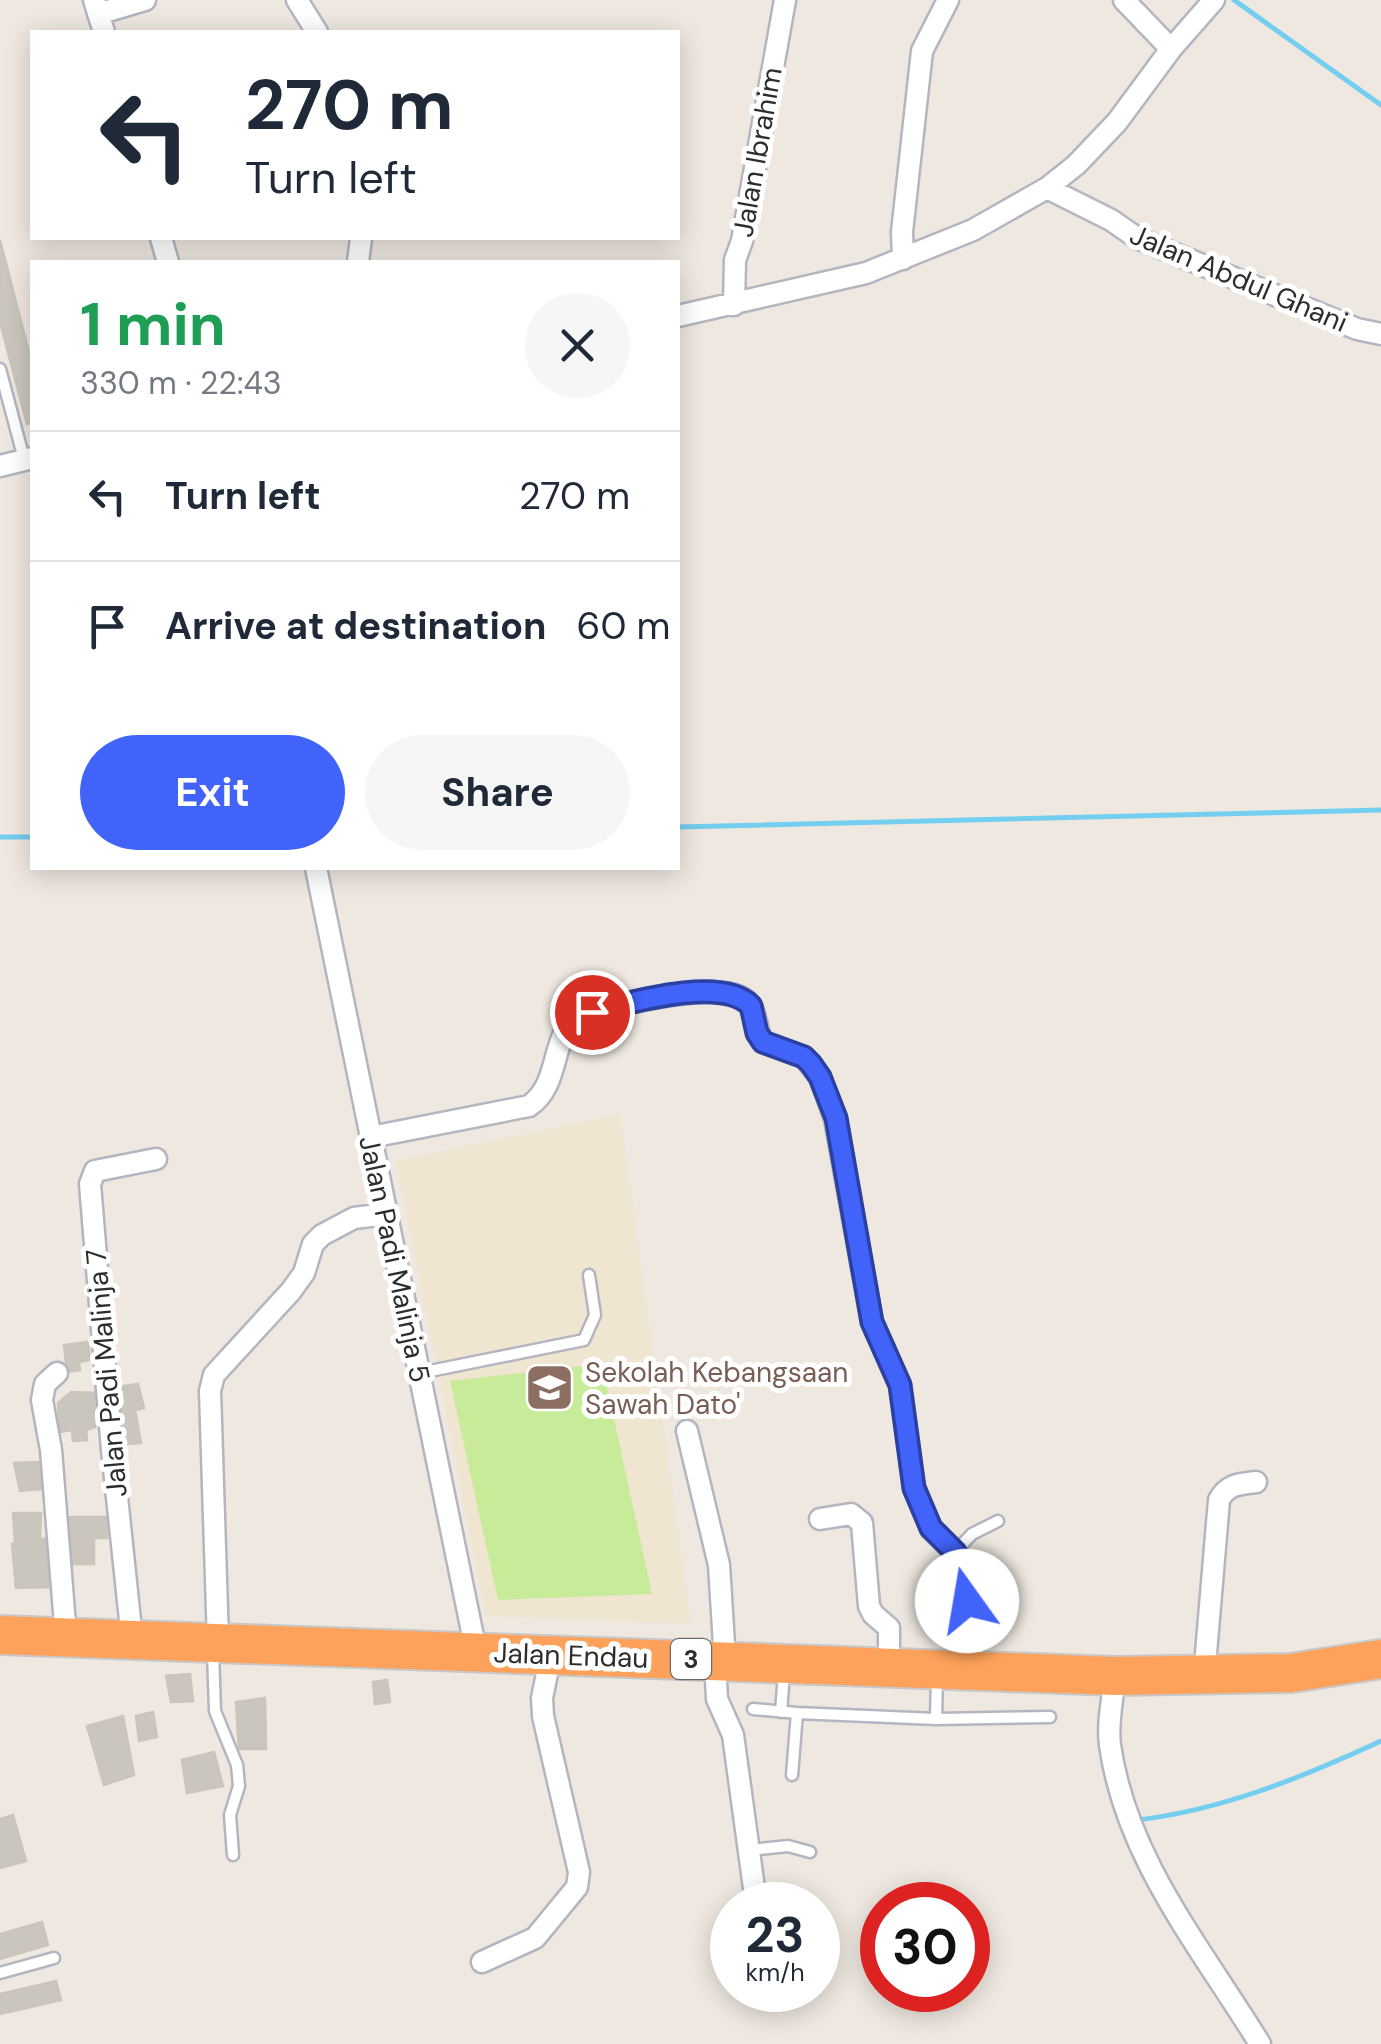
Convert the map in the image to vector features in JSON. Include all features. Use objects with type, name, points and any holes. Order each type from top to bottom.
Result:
[{"type":"highway","name":"Jalan Endau","points":[[0,1634],[1115,1676],[1291,1673],[1381,1660]]},
{"type":"street","points":[[98,15],[145,0]]},
{"type":"street","points":[[297,0],[316,30]]},
{"type":"street","name":"Jalan Ibrahim","points":[[734,305],[735,260],[742,241],[785,0]]},
{"type":"street","points":[[903,259],[902,232],[922,52],[948,0]]},
{"type":"street","points":[[1124,0],[1171,49]]},
{"type":"street","points":[[680,316],[866,273],[973,230],[1047,188],[1118,122],[1171,49],[1210,5]]},
{"type":"street","name":"Jalan Abdul Ghani","points":[[1047,188],[1111,220],[1137,238],[1357,328],[1381,334]]},
{"type":"street","points":[[0,466],[28,459]]},
{"type":"street","name":"Jalan Padi Malinja 5","points":[[316,870],[476,1651]]},
{"type":"street","points":[[370,1138],[529,1106],[547,1088],[566,1029],[575,1017],[640,1001],[701,992],[730,992],[746,1000],[763,1042],[804,1057],[820,1077],[836,1118],[872,1322],[900,1385],[914,1488],[931,1528],[963,1566],[975,1670]]},
{"type":"street","name":"Jalan Padi Malinja 7","points":[[132,1639],[90,1184],[94,1172],[156,1159]]},
{"type":"street","points":[[215,1641],[210,1391],[214,1375],[291,1291],[304,1273],[313,1244],[322,1234],[354,1218],[386,1214]]},
{"type":"street","points":[[58,1373],[45,1384],[42,1400],[51,1450],[66,1637]]},
{"type":"street","points":[[687,1431],[719,1565],[717,1699],[734,1734],[753,1882]]},
{"type":"street","points":[[1204,1677],[1219,1500],[1230,1486],[1256,1482]]},
{"type":"street","points":[[820,1519],[851,1514],[862,1523],[869,1606],[889,1628],[889,1667]]},
{"type":"street","points":[[482,1962],[534,1938],[577,1887],[579,1872],[542,1716],[551,1654]]},
{"type":"street","points":[[1115,1676],[1110,1745],[1133,1831],[1154,1876],[1198,1950],[1260,2044]]},
{"type":"lane","points":[[0,369],[28,459]]},
{"type":"lane","points":[[419,1373],[584,1340],[595,1315],[589,1275]]},
{"type":"lane","points":[[955,1552],[972,1534],[998,1521]]},
{"type":"lane","points":[[215,1641],[215,1711],[237,1765],[239,1786],[230,1816],[233,1855]]},
{"type":"lane","points":[[782,1712],[784,1662]]},
{"type":"lane","points":[[936,1718],[937,1669]]},
{"type":"lane","points":[[753,1709],[936,1718],[1050,1717]]},
{"type":"lane","points":[[792,1775],[797,1713]]},
{"type":"lane","points":[[750,1850],[788,1846],[810,1852]]},
{"type":"lane","points":[[0,1973],[54,1958]]},
{"type":"shaded area","name":"Sekolah Kebangsaan Sawah Dato'","points":[[620,1114],[691,1624],[486,1616],[396,1161]]},
{"type":"green space","points":[[602,1364],[652,1594],[498,1600],[450,1381]]},
{"type":"building","points":[[0,240],[30,356],[27,424],[0,322]]},
{"type":"building","points":[[88,1342],[90,1360],[79,1362],[80,1370],[67,1372],[64,1345]]},
{"type":"building","points":[[138,1384],[144,1408],[135,1410],[141,1443],[119,1445],[110,1388]]},
{"type":"building","points":[[71,1392],[94,1393],[95,1427],[86,1430],[87,1440],[73,1441],[72,1430],[60,1432],[58,1403]]},
{"type":"building","points":[[39,1462],[41,1489],[20,1491],[14,1463]]},
{"type":"building","points":[[13,1513],[41,1513],[40,1540],[15,1543]]},
{"type":"building","points":[[68,1517],[106,1517],[107,1538],[94,1538],[94,1564],[70,1564]]},
{"type":"building","points":[[49,1538],[50,1587],[16,1588],[12,1544]]},
{"type":"building","points":[[190,1674],[193,1701],[171,1702],[166,1676]]},
{"type":"building","points":[[387,1680],[390,1702],[375,1704],[373,1682]]},
{"type":"building","points":[[265,1698],[266,1749],[239,1749],[236,1702]]},
{"type":"building","points":[[153,1712],[157,1737],[139,1741],[136,1716]]},
{"type":"building","points":[[123,1716],[134,1775],[104,1785],[87,1726]]},
{"type":"building","points":[[214,1752],[223,1786],[187,1793],[182,1760]]},
{"type":"building","points":[[13,1815],[26,1861],[0,1868],[0,1819]]},
{"type":"building","points":[[42,1922],[48,1945],[0,1959],[0,1934]]},
{"type":"building","points":[[56,1981],[61,2000],[0,2014],[0,1994]]},
{"type":"waterway","points":[[1234,0],[1381,105]]},
{"type":"waterway","points":[[680,827],[1381,810]]},
{"type":"waterway","points":[[0,837],[30,837]]},
{"type":"waterway","points":[[1137,1820],[1200,1808],[1262,1790],[1381,1741]]},
{"type":"place","name":"Sekolah Kebangsaan Sawah Dato'","points":[[550,1388]]},
{"type":"route","points":[[592,1012],[701,992],[730,992],[751,1006],[763,1042],[804,1057],[820,1077],[836,1118],[872,1322],[900,1385],[914,1488],[931,1528],[963,1566],[967,1601]]}]
